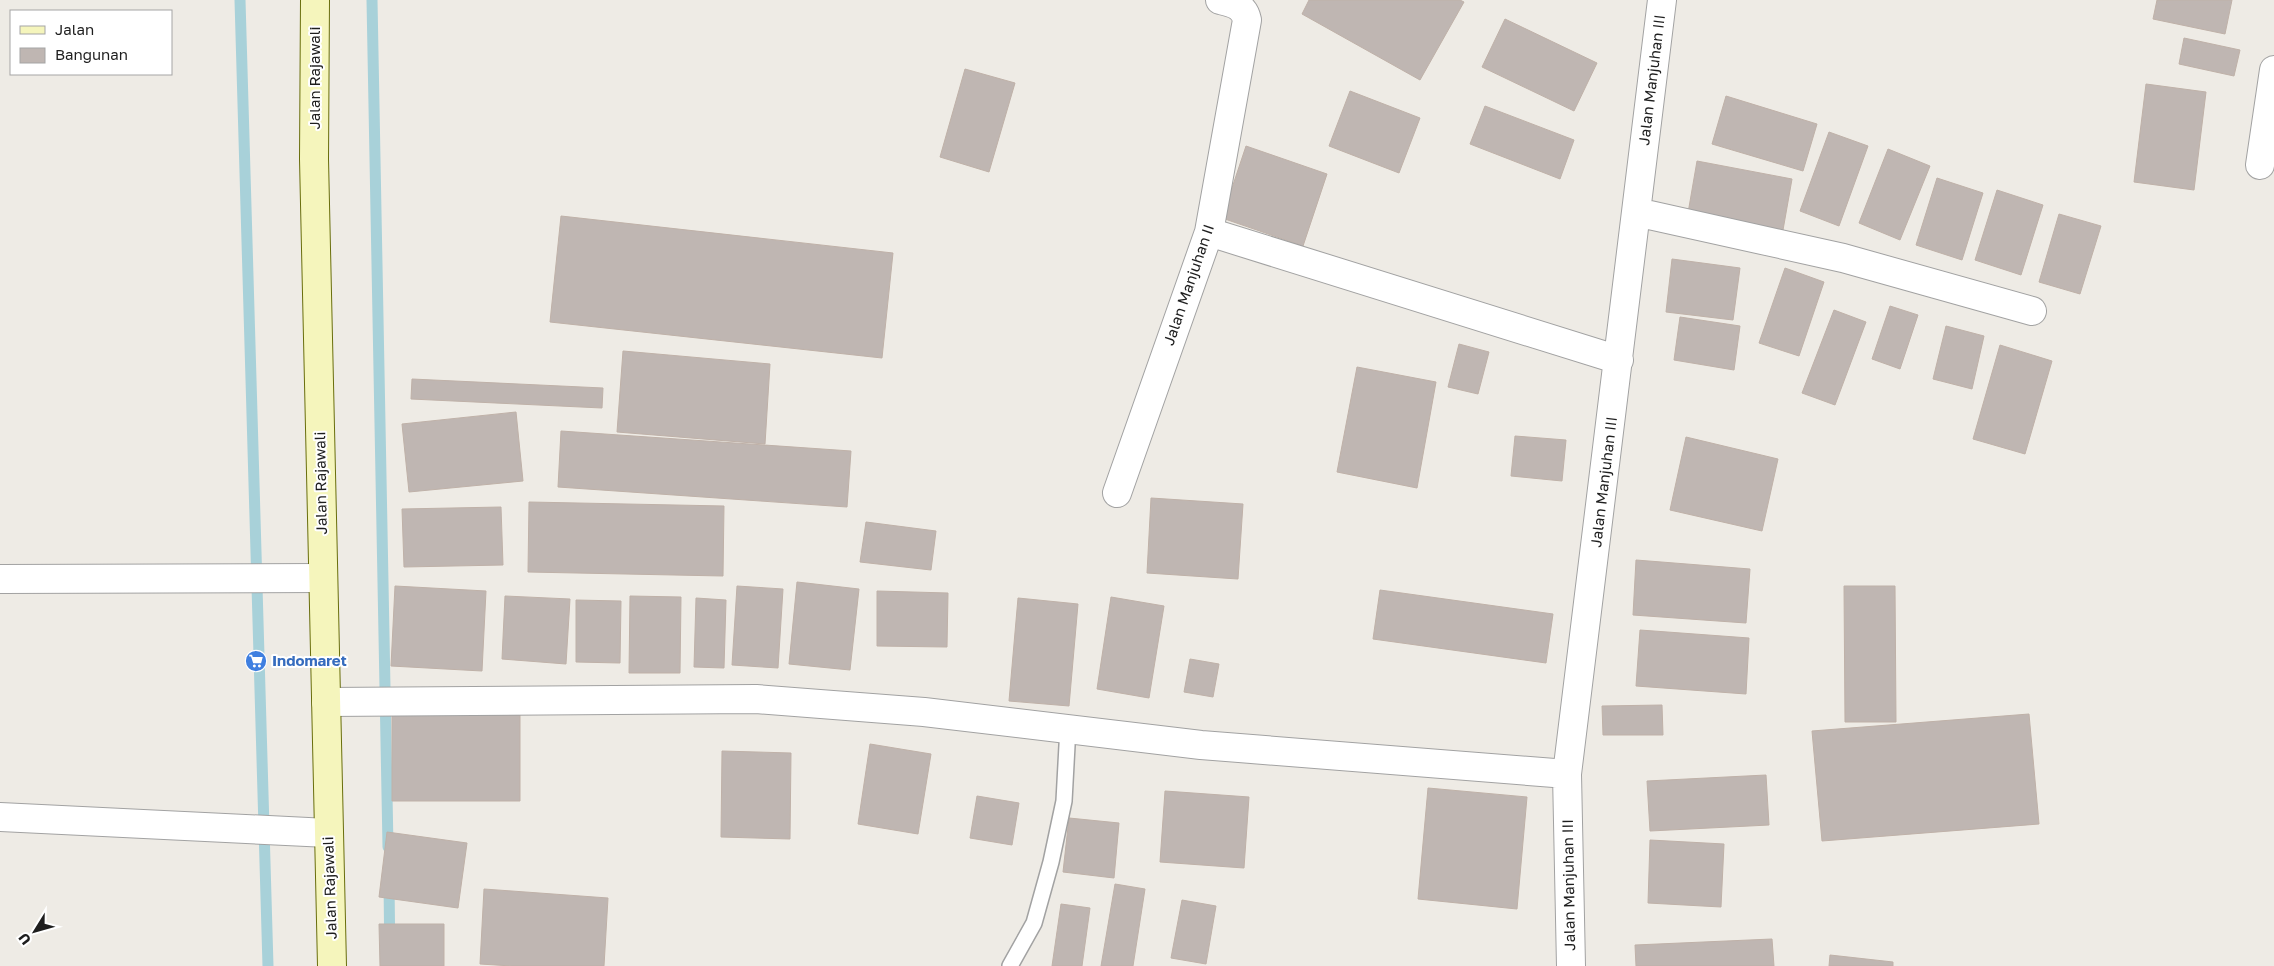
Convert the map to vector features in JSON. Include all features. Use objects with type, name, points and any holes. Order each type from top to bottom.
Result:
[{"type":"main road","name":"Jalan Rajawali","points":[[315,0],[314,159],[332,966]]},
{"type":"street","name":"Jalan Manjuhan II","points":[[1117,493],[1208,232],[1247,20],[1241,8],[1220,0]]},
{"type":"street","name":"Jalan Manjuhan III","points":[[1571,966],[1567,774],[1662,0]]},
{"type":"street","points":[[2260,165],[2274,70]]},
{"type":"street","points":[[1636,212],[1833,256],[2032,311]]},
{"type":"street","points":[[1208,232],[1619,360]]},
{"type":"street","points":[[0,579],[323,578]]},
{"type":"street","points":[[326,702],[756,699],[924,712],[1200,745],[1567,774]]},
{"type":"street","points":[[0,817],[328,833]]},
{"type":"lane","points":[[1010,966],[1034,923],[1051,862],[1064,801],[1068,728]]},
{"type":"building","points":[[1309,0],[1460,0],[1464,2],[1420,80],[1302,14]]},
{"type":"building","points":[[2157,0],[2232,0],[2225,34],[2153,19]]},
{"type":"building","points":[[1505,19],[1597,63],[1574,111],[1482,67]]},
{"type":"building","points":[[2184,38],[2240,50],[2234,76],[2179,64]]},
{"type":"building","points":[[965,69],[1015,83],[989,172],[940,157]]},
{"type":"building","points":[[2146,84],[2206,92],[2194,190],[2134,182]]},
{"type":"building","points":[[1350,91],[1420,118],[1399,173],[1329,146]]},
{"type":"building","points":[[1726,96],[1817,124],[1803,171],[1712,144]]},
{"type":"building","points":[[1485,106],[1574,140],[1560,179],[1470,144]]},
{"type":"building","points":[[1829,132],[1868,146],[1839,226],[1800,211]]},
{"type":"building","points":[[1246,146],[1327,174],[1303,246],[1222,218]]},
{"type":"building","points":[[1888,149],[1930,166],[1900,240],[1859,223]]},
{"type":"building","points":[[1697,161],[1792,179],[1783,230],[1688,213]]},
{"type":"building","points":[[1937,178],[1983,193],[1962,260],[1916,245]]},
{"type":"building","points":[[1997,190],[2043,205],[2021,275],[1975,260]]},
{"type":"building","points":[[2059,214],[2101,226],[2080,294],[2039,282]]},
{"type":"building","points":[[561,216],[893,253],[882,358],[550,322]]},
{"type":"building","points":[[1672,259],[1740,268],[1733,320],[1666,312]]},
{"type":"building","points":[[1785,268],[1824,282],[1799,356],[1759,343]]},
{"type":"building","points":[[1890,306],[1918,315],[1900,369],[1872,359]]},
{"type":"building","points":[[1834,310],[1866,322],[1835,405],[1802,393]]},
{"type":"building","points":[[1680,317],[1740,326],[1734,370],[1674,360]]},
{"type":"building","points":[[1946,326],[1984,336],[1972,389],[1933,379]]},
{"type":"building","points":[[1459,344],[1489,352],[1478,394],[1448,387]]},
{"type":"building","points":[[2000,345],[2052,361],[2025,454],[1973,439]]},
{"type":"building","points":[[623,351],[770,364],[765,444],[617,432]]},
{"type":"building","points":[[1357,367],[1436,382],[1417,488],[1337,472]]},
{"type":"building","points":[[412,379],[603,388],[602,408],[411,399]]},
{"type":"building","points":[[516,412],[523,481],[409,492],[402,424]]},
{"type":"building","points":[[561,431],[851,451],[847,507],[558,487]]},
{"type":"building","points":[[1515,436],[1566,440],[1562,481],[1511,476]]},
{"type":"building","points":[[1686,437],[1778,459],[1762,531],[1670,510]]},
{"type":"building","points":[[1151,498],[1243,504],[1238,579],[1147,573]]},
{"type":"building","points":[[529,502],[724,506],[723,576],[528,572]]},
{"type":"building","points":[[501,507],[503,565],[404,567],[402,509]]},
{"type":"building","points":[[866,522],[936,531],[931,570],[860,562]]},
{"type":"building","points":[[1636,560],[1750,569],[1746,623],[1633,615]]},
{"type":"building","points":[[797,582],[859,589],[850,670],[789,664]]},
{"type":"building","points":[[395,586],[486,591],[482,671],[391,666]]},
{"type":"building","points":[[737,586],[783,589],[778,668],[732,665]]},
{"type":"building","points":[[1844,586],[1895,586],[1896,722],[1845,722]]},
{"type":"building","points":[[1380,590],[1553,614],[1546,663],[1373,639]]},
{"type":"building","points":[[877,591],[948,593],[947,647],[877,646]]},
{"type":"building","points":[[505,596],[570,599],[566,664],[502,659]]},
{"type":"building","points":[[630,596],[681,597],[680,673],[629,673]]},
{"type":"building","points":[[1111,597],[1164,606],[1149,698],[1097,689]]},
{"type":"building","points":[[696,598],[726,600],[724,668],[694,667]]},
{"type":"building","points":[[1018,598],[1078,604],[1069,706],[1009,701]]},
{"type":"building","points":[[576,600],[621,601],[620,663],[576,662]]},
{"type":"building","points":[[1640,630],[1749,638],[1746,694],[1636,686]]},
{"type":"building","points":[[1190,659],[1219,664],[1213,697],[1184,692]]},
{"type":"building","points":[[1662,705],[1663,735],[1603,735],[1602,706]]},
{"type":"building","points":[[392,714],[520,715],[520,801],[392,801]]},
{"type":"building","points":[[2029,714],[2039,824],[1822,841],[1812,731]]},
{"type":"building","points":[[870,744],[931,754],[918,834],[858,824]]},
{"type":"building","points":[[722,751],[791,753],[790,839],[721,837]]},
{"type":"building","points":[[1766,775],[1769,825],[1650,831],[1647,781]]},
{"type":"building","points":[[1428,788],[1527,797],[1517,909],[1418,899]]},
{"type":"building","points":[[1165,791],[1249,797],[1244,868],[1160,862]]},
{"type":"building","points":[[977,796],[1019,803],[1012,845],[970,838]]},
{"type":"building","points":[[1069,818],[1119,823],[1114,878],[1063,872]]},
{"type":"building","points":[[387,832],[467,843],[458,908],[379,897]]},
{"type":"building","points":[[1650,840],[1724,844],[1721,907],[1648,903]]},
{"type":"building","points":[[1115,884],[1145,889],[1133,966],[1101,966]]},
{"type":"building","points":[[484,889],[608,898],[604,966],[480,964]]},
{"type":"building","points":[[1182,900],[1216,906],[1206,964],[1171,958]]},
{"type":"building","points":[[1061,904],[1090,908],[1082,966],[1052,966]]},
{"type":"building","points":[[379,924],[444,924],[444,966],[380,966]]},
{"type":"building","points":[[1772,939],[1774,966],[1636,966],[1635,945]]},
{"type":"building","points":[[1830,955],[1893,962],[1893,966],[1829,966]]},
{"type":"waterway","points":[[240,0],[268,966]]},
{"type":"waterway","points":[[372,0],[388,847]]},
{"type":"waterway","points":[[389,883],[390,966]]},
{"type":"place","name":"Indomaret","points":[[256,661]]}]
